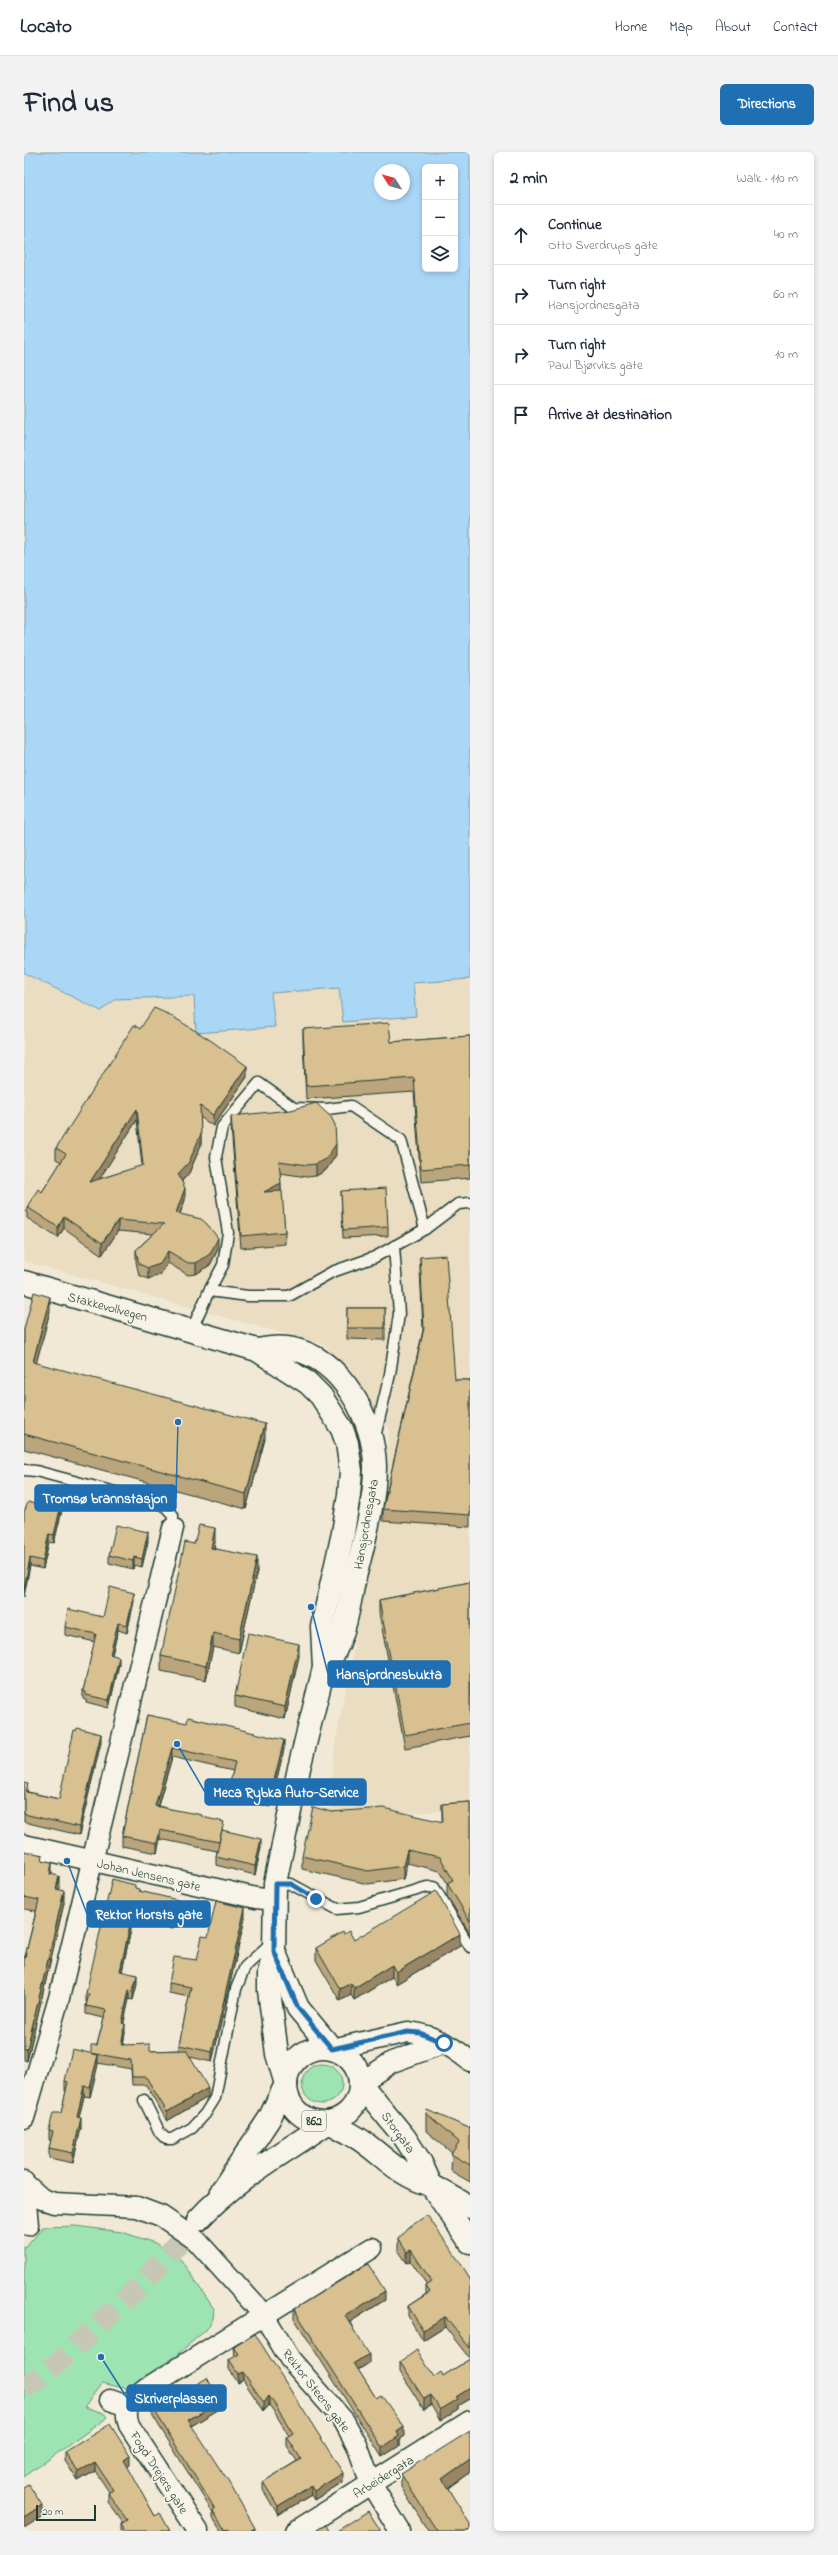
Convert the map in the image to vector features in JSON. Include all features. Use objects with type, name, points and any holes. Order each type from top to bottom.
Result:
[{"type":"street","name":"Stakkevollvegen","points":[[24,1282],[192,1329]]},
{"type":"street","name":"Hansjordnesgata","points":[[192,1329],[257,1350],[308,1383],[321,1396],[342,1428],[350,1458],[349,1494],[343,1533],[322,1627],[324,1668],[275,1892],[274,1945],[269,1974],[269,1990],[277,2054],[286,2084]]},
{"type":"street","name":"Hansjordnesgata","points":[[257,1350],[273,1347],[294,1349],[318,1359],[337,1376],[360,1408],[372,1448],[374,1484],[362,1551],[340,1641],[324,1668]]},
{"type":"street","points":[[24,2118],[59,1998],[173,1528]]},
{"type":"street","name":"Johan Jensens gate","points":[[24,1845],[92,1861],[275,1892]]},
{"type":"street","name":"Hansjordnesgata","points":[[274,1945],[298,2008],[332,2049]]},
{"type":"street","points":[[332,2049],[408,2032],[420,2033],[457,2050],[470,2061]]},
{"type":"street","points":[[332,2049],[352,2061],[360,2083],[392,2062],[444,2043]]},
{"type":"street","name":"862","points":[[332,2049],[312,2049],[301,2055],[289,2071],[286,2084],[251,2148],[203,2215],[262,2167],[329,2122],[344,2116],[354,2105],[360,2083]]},
{"type":"street","name":"Storgata","points":[[360,2083],[405,2138],[421,2163],[431,2185],[470,2242]]},
{"type":"street","name":"862","points":[[286,2084],[287,2093],[295,2109],[310,2120],[329,2122]]},
{"type":"street","name":"Storgata","points":[[329,2122],[366,2144],[395,2169],[412,2180],[431,2185]]},
{"type":"street","points":[[24,2182],[28,2224]]},
{"type":"street","name":"Rektor Steens gate","points":[[24,2182],[42,2199],[54,2203],[137,2207],[161,2216],[196,2240],[263,2314],[294,2363],[344,2421],[357,2444],[371,2484],[400,2531]]},
{"type":"street","points":[[431,2185],[470,2206]]},
{"type":"street","points":[[263,2314],[372,2248]]},
{"type":"street","name":"Fogd Drejers gate","points":[[198,2531],[129,2425],[121,2406],[263,2314]]},
{"type":"street","name":"Arbeidergata","points":[[296,2531],[470,2421]]},
{"type":"lane","points":[[192,1329],[209,1291],[223,1265],[228,1233],[216,1157],[222,1127],[259,1083],[294,1108],[326,1110],[351,1106],[401,1140],[425,1229]]},
{"type":"lane","points":[[209,1291],[248,1296],[289,1296],[332,1272],[375,1257],[425,1229],[458,1204],[470,1202]]},
{"type":"lane","points":[[372,1448],[390,1374],[399,1314],[394,1246]]},
{"type":"lane","points":[[24,1470],[36,1471],[164,1505],[173,1515],[173,1528]]},
{"type":"lane","points":[[275,1892],[291,1884],[337,1909],[360,1907],[427,1887],[434,1887],[470,1947]]},
{"type":"lane","points":[[144,2100],[160,2133],[166,2139],[172,2139],[192,2128],[205,2114],[214,2098],[239,1982],[245,1968],[274,1945]]},
{"type":"shaded area","points":[[24,973],[101,1011],[116,999],[195,996],[196,1032],[275,1027],[271,993],[339,988],[344,1022],[416,1016],[413,983],[470,979],[470,1809],[329,1819],[335,1744],[368,1572],[390,1430],[325,1345],[24,1261]]},
{"type":"green space","points":[[322,2064],[336,2070],[342,2084],[336,2098],[322,2104],[308,2098],[302,2084],[308,2070]]},
{"type":"green space","points":[[76,2226],[122,2232],[155,2243],[181,2260],[214,2309],[213,2319],[206,2330],[181,2351],[173,2364],[132,2390],[102,2383],[84,2407],[103,2413],[108,2417],[24,2477],[24,2246],[26,2247],[43,2227]]},
{"type":"water","points":[[24,152],[470,152],[470,979],[413,983],[416,1016],[343,1022],[339,988],[271,993],[275,1027],[196,1033],[194,996],[116,999],[101,1011],[24,973]]},
{"type":"building","points":[[154,1008],[170,1015],[210,1040],[247,1066],[213,1115],[200,1106],[201,1134],[189,1162],[178,1174],[185,1188],[176,1213],[201,1219],[218,1238],[210,1254],[196,1263],[188,1263],[168,1251],[160,1264],[148,1268],[139,1264],[136,1250],[164,1224],[118,1220],[102,1243],[64,1217],[58,1227],[27,1207],[38,1189],[42,1192],[66,1154],[56,1148],[134,1025],[140,1029]],"holes":[[[137,1109],[143,1165],[90,1182]]]},
{"type":"building","points":[[389,1023],[391,1042],[470,1036],[470,1165],[421,1169],[414,1078],[306,1086],[303,1029]]},
{"type":"building","points":[[316,1103],[331,1117],[335,1125],[336,1144],[326,1159],[316,1164],[307,1165],[279,1161],[281,1183],[264,1192],[282,1191],[285,1232],[241,1236],[231,1116],[291,1110]]},
{"type":"building","points":[[386,1188],[388,1227],[343,1230],[341,1191]]},
{"type":"building","points":[[446,1255],[455,1380],[470,1380],[470,1515],[383,1509],[424,1328],[420,1257]]},
{"type":"building","points":[[34,1292],[50,1297],[33,1362],[265,1424],[246,1494],[24,1434],[24,1329]]},
{"type":"building","points":[[347,1308],[385,1308],[385,1328],[347,1328]]},
{"type":"building","points":[[45,1497],[62,1501],[54,1535],[49,1534],[43,1561],[30,1558],[24,1589],[24,1510],[28,1502],[42,1506]]},
{"type":"building","points":[[116,1525],[148,1532],[142,1559],[134,1557],[133,1561],[109,1555]]},
{"type":"building","points":[[199,1525],[215,1528],[211,1548],[257,1557],[239,1639],[213,1633],[206,1666],[161,1656],[185,1542],[194,1544]]},
{"type":"building","points":[[470,1582],[470,1723],[405,1735],[379,1600]]},
{"type":"building","points":[[110,1587],[134,1593],[127,1625],[118,1623],[110,1654],[119,1657],[109,1700],[86,1695],[86,1692],[83,1691],[96,1634],[65,1627],[68,1609],[103,1617]]},
{"type":"building","points":[[248,1633],[299,1644],[285,1707],[235,1696]]},
{"type":"building","points":[[147,1715],[187,1723],[188,1717],[284,1740],[270,1797],[229,1787],[235,1762],[172,1748],[155,1806],[202,1815],[202,1817],[224,1822],[219,1842],[160,1830],[157,1843],[122,1836]]},
{"type":"building","points":[[77,1728],[101,1734],[79,1827],[24,1814],[24,1783],[28,1784],[26,1792],[59,1799],[74,1730],[76,1731]]},
{"type":"building","points":[[470,1802],[470,1921],[447,1883],[453,1880],[440,1857],[407,1850],[403,1866],[368,1871],[302,1856],[313,1807],[332,1812],[383,1808],[443,1822],[442,1804]]},
{"type":"building","points":[[222,1830],[261,1839],[255,1866],[216,1857]]},
{"type":"building","points":[[24,1851],[43,1855],[42,1860],[52,1862],[50,1874],[59,1876],[56,1889],[64,1891],[27,2049],[24,2049],[24,1956],[25,1957],[39,1900],[24,1897]]},
{"type":"building","points":[[112,1879],[135,1885],[135,1888],[139,1889],[139,1891],[178,1900],[173,1920],[133,1911],[120,1971],[137,1975],[133,1991],[129,1990],[122,2023],[125,2024],[121,2045],[150,2044],[150,2051],[186,2050],[208,2088],[167,2112],[146,2077],[132,2077],[131,2060],[91,2053],[91,2045],[97,2045],[106,2010],[86,2006],[89,1994],[86,1993]]},
{"type":"building","points":[[436,1891],[460,1934],[396,1972],[392,1965],[354,1988],[351,1983],[340,1989],[316,1948],[343,1932],[344,1934],[349,1931],[354,1940]]},
{"type":"building","points":[[216,1901],[245,1908],[212,2052],[179,2045],[191,1987],[169,1983],[174,1957],[197,1960],[202,1936],[208,1937]]},
{"type":"building","points":[[72,2049],[98,2055],[90,2087],[84,2086],[77,2117],[81,2118],[73,2153],[49,2148],[53,2131],[49,2130],[53,2113],[61,2113],[68,2082],[65,2081]]},
{"type":"building","points":[[427,2110],[469,2128],[470,2126],[470,2165],[451,2154],[459,2142],[426,2113]]},
{"type":"building","points":[[427,2215],[470,2278],[470,2348],[445,2317],[423,2330],[408,2306],[430,2292],[426,2286],[432,2282],[411,2250],[407,2252],[398,2239],[408,2228]]},
{"type":"building","points":[[368,2264],[385,2291],[345,2316],[369,2354],[354,2363],[376,2398],[381,2395],[404,2427],[397,2432],[399,2436],[382,2448],[294,2309]]},
{"type":"building","points":[[255,2334],[343,2473],[314,2491],[311,2486],[278,2506],[263,2482],[301,2459],[287,2437],[293,2433],[269,2396],[264,2403],[243,2372],[238,2374],[229,2360],[239,2354],[234,2347]]},
{"type":"building","points":[[417,2350],[434,2377],[441,2372],[443,2376],[470,2359],[470,2388],[456,2397],[458,2399],[440,2410],[431,2395],[424,2399],[400,2362]]},
{"type":"building","points":[[207,2378],[221,2401],[188,2420],[231,2486],[255,2528],[250,2531],[230,2531],[228,2528],[225,2530],[213,2511],[215,2509],[148,2400],[169,2387],[175,2397]]},
{"type":"building","points":[[110,2424],[130,2456],[124,2460],[155,2516],[160,2513],[170,2531],[125,2531],[121,2524],[127,2520],[108,2493],[113,2490],[95,2462],[78,2472],[65,2452]]},
{"type":"building","points":[[470,2431],[470,2459],[442,2479],[470,2524],[470,2531],[437,2531],[401,2474]]},
{"type":"building","points":[[29,2485],[42,2505],[24,2517],[24,2488]]},
{"type":"building","points":[[368,2511],[381,2531],[337,2531]]},
{"type":"building","points":[[326,2525],[329,2531],[315,2531]]},
{"type":"tunnel","points":[[24,2389],[58,2362],[143,2283],[198,2220]]},
{"type":"place","name":"Tromsø brannstasjon","points":[[178,1422]]},
{"type":"place","name":"Hansjordnesbukta","points":[[311,1607]]},
{"type":"place","name":"Meca Rybka Auto-Service","points":[[177,1744]]},
{"type":"place","name":"Rektor Horsts gate","points":[[67,1861]]},
{"type":"place","name":"Skriverplassen","points":[[101,2357]]},
{"type":"route","points":[[316,1899],[291,1884],[275,1884],[274,1951],[298,2008],[332,2049],[378,2037],[408,2032],[420,2033],[444,2043]]}]
